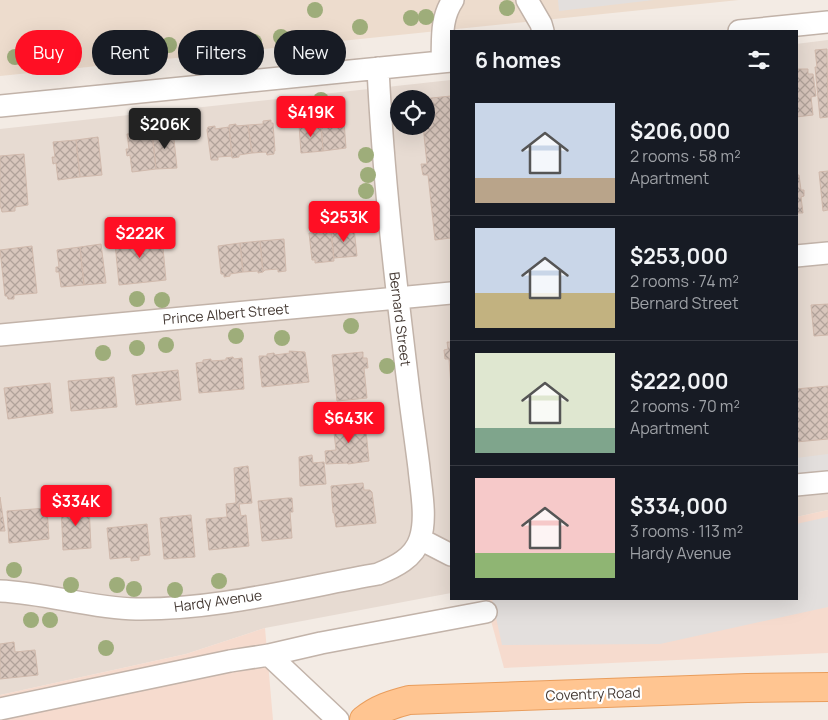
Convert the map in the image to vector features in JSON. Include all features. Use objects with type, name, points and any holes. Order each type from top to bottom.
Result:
[{"type":"main road","name":"Coventry Road","points":[[364,720],[375,711],[409,700],[828,687]]},
{"type":"street","points":[[0,106],[447,61],[442,29],[447,9],[453,0]]},
{"type":"street","points":[[527,0],[542,30]]},
{"type":"street","points":[[749,30],[828,22]]},
{"type":"street","name":"Bernard Street","points":[[378,68],[393,255],[423,509],[420,539]]},
{"type":"street","points":[[798,256],[828,253]]},
{"type":"street","name":"Prince Albert Street","points":[[0,335],[450,293]]},
{"type":"street","points":[[798,485],[828,482]]},
{"type":"street","points":[[420,539],[450,554]]},
{"type":"street","name":"Hardy Avenue","points":[[0,591],[34,594],[102,606],[135,609],[171,608],[223,602],[378,574],[394,568],[406,560],[415,550],[420,539]]},
{"type":"street","points":[[0,708],[321,643],[486,612]]},
{"type":"street","points":[[269,654],[338,720]]},
{"type":"shaded area","points":[[0,0],[739,0],[346,40],[346,30],[274,30],[274,48],[264,49],[264,30],[178,30],[178,58],[168,59],[168,30],[92,30],[92,67],[82,68],[82,30],[15,30],[15,74],[0,76]]},
{"type":"shaded area","points":[[558,0],[654,0],[559,11]]},
{"type":"shaded area","points":[[828,40],[828,510],[798,517],[798,44]]},
{"type":"shaded area","points":[[450,80],[450,593],[265,628],[186,654],[0,695],[0,129]]},
{"type":"shaded area","points":[[828,454],[828,493],[798,496],[798,458]]},
{"type":"shaded area","points":[[828,510],[828,653],[504,668],[485,600],[798,600],[798,517]]},
{"type":"shaded area","points":[[828,517],[828,607],[660,644],[502,645],[492,600],[798,600],[798,524]]},
{"type":"shaded area","points":[[265,628],[273,720],[0,720],[0,695],[186,654]]},
{"type":"building","points":[[827,49],[828,117],[820,118],[815,50]]},
{"type":"building","points":[[798,69],[808,69],[808,74],[813,74],[816,96],[811,97],[813,115],[798,117]]},
{"type":"building","points":[[450,96],[450,238],[435,240],[428,175],[423,175],[421,164],[427,164],[424,135],[435,135],[435,98]]},
{"type":"building","points":[[271,120],[271,123],[273,123],[274,154],[267,155],[266,152],[252,153],[248,125],[263,124],[263,121]]},
{"type":"building","points":[[344,121],[346,148],[323,151],[321,123]]},
{"type":"building","points":[[321,123],[323,151],[301,153],[299,125]]},
{"type":"building","points":[[236,124],[236,126],[248,125],[252,153],[232,158],[229,125]]},
{"type":"building","points":[[215,126],[215,129],[229,127],[232,156],[218,157],[218,160],[211,160],[207,130],[208,127]]},
{"type":"building","points":[[173,130],[177,168],[156,169],[152,132]]},
{"type":"building","points":[[152,132],[156,169],[132,172],[130,155],[127,156],[126,149],[129,149],[127,134]]},
{"type":"building","points":[[98,137],[102,175],[80,177],[76,140]]},
{"type":"building","points":[[76,140],[80,177],[58,180],[56,163],[53,164],[52,157],[55,157],[53,142]]},
{"type":"building","points":[[24,154],[28,205],[15,207],[15,211],[2,212],[0,205],[0,156]]},
{"type":"building","points":[[828,171],[828,210],[823,211],[819,172]]},
{"type":"building","points":[[798,175],[801,190],[804,190],[804,196],[801,197],[803,213],[798,213]]},
{"type":"building","points":[[319,222],[330,222],[334,261],[315,263],[315,260],[312,260],[309,233],[320,232]]},
{"type":"building","points":[[144,227],[145,238],[162,237],[166,280],[119,285],[115,243],[109,244],[109,238],[117,237],[117,241],[132,240],[131,228]]},
{"type":"building","points":[[354,228],[357,256],[334,258],[331,230]]},
{"type":"building","points":[[284,239],[286,271],[278,272],[278,269],[265,270],[263,272],[260,241]]},
{"type":"building","points":[[260,241],[263,272],[243,272],[240,243]]},
{"type":"building","points":[[240,243],[243,272],[224,277],[224,274],[221,274],[218,246]]},
{"type":"building","points":[[101,244],[106,283],[84,285],[80,247]]},
{"type":"building","points":[[32,246],[37,293],[14,295],[14,299],[8,299],[5,296],[0,250]]},
{"type":"building","points":[[80,247],[84,285],[61,287],[59,272],[56,272],[56,267],[59,267],[57,250]]},
{"type":"building","points":[[828,304],[828,335],[814,336],[811,305]]},
{"type":"building","points":[[447,342],[450,342],[450,372],[449,359],[445,359],[444,350],[448,349]]},
{"type":"building","points":[[289,351],[305,352],[309,382],[262,387],[259,356],[267,356],[267,354],[274,353],[275,355],[290,353]]},
{"type":"building","points":[[363,352],[363,358],[367,358],[368,368],[364,368],[367,398],[337,401],[332,355]]},
{"type":"building","points":[[233,357],[234,359],[242,358],[244,389],[199,393],[196,363],[211,359],[211,361],[226,360],[226,358]]},
{"type":"building","points":[[178,370],[181,400],[136,405],[132,375]]},
{"type":"building","points":[[114,377],[117,407],[71,411],[68,381]]},
{"type":"building","points":[[50,383],[53,413],[8,419],[4,388]]},
{"type":"building","points":[[828,386],[828,439],[798,442],[798,389]]},
{"type":"building","points":[[365,421],[369,461],[348,464],[326,464],[325,451],[336,450],[333,424]]},
{"type":"building","points":[[312,455],[313,463],[324,462],[326,484],[300,486],[299,457]]},
{"type":"building","points":[[248,466],[252,503],[239,504],[241,516],[246,515],[249,546],[209,550],[206,519],[227,517],[226,504],[236,503],[234,468]]},
{"type":"building","points":[[363,483],[364,490],[372,492],[376,523],[336,527],[331,486]]},
{"type":"building","points":[[0,497],[5,531],[0,531]]},
{"type":"building","points":[[292,498],[293,512],[290,512],[292,538],[262,541],[258,501]]},
{"type":"building","points":[[89,504],[91,548],[63,550],[61,505]]},
{"type":"building","points":[[47,508],[49,539],[9,543],[7,511]]},
{"type":"building","points":[[191,515],[195,557],[164,559],[160,518]]},
{"type":"building","points":[[147,524],[150,555],[139,556],[139,560],[131,561],[131,557],[110,559],[107,528]]},
{"type":"building","points":[[14,642],[15,652],[35,650],[38,675],[0,679],[0,644]]}]
